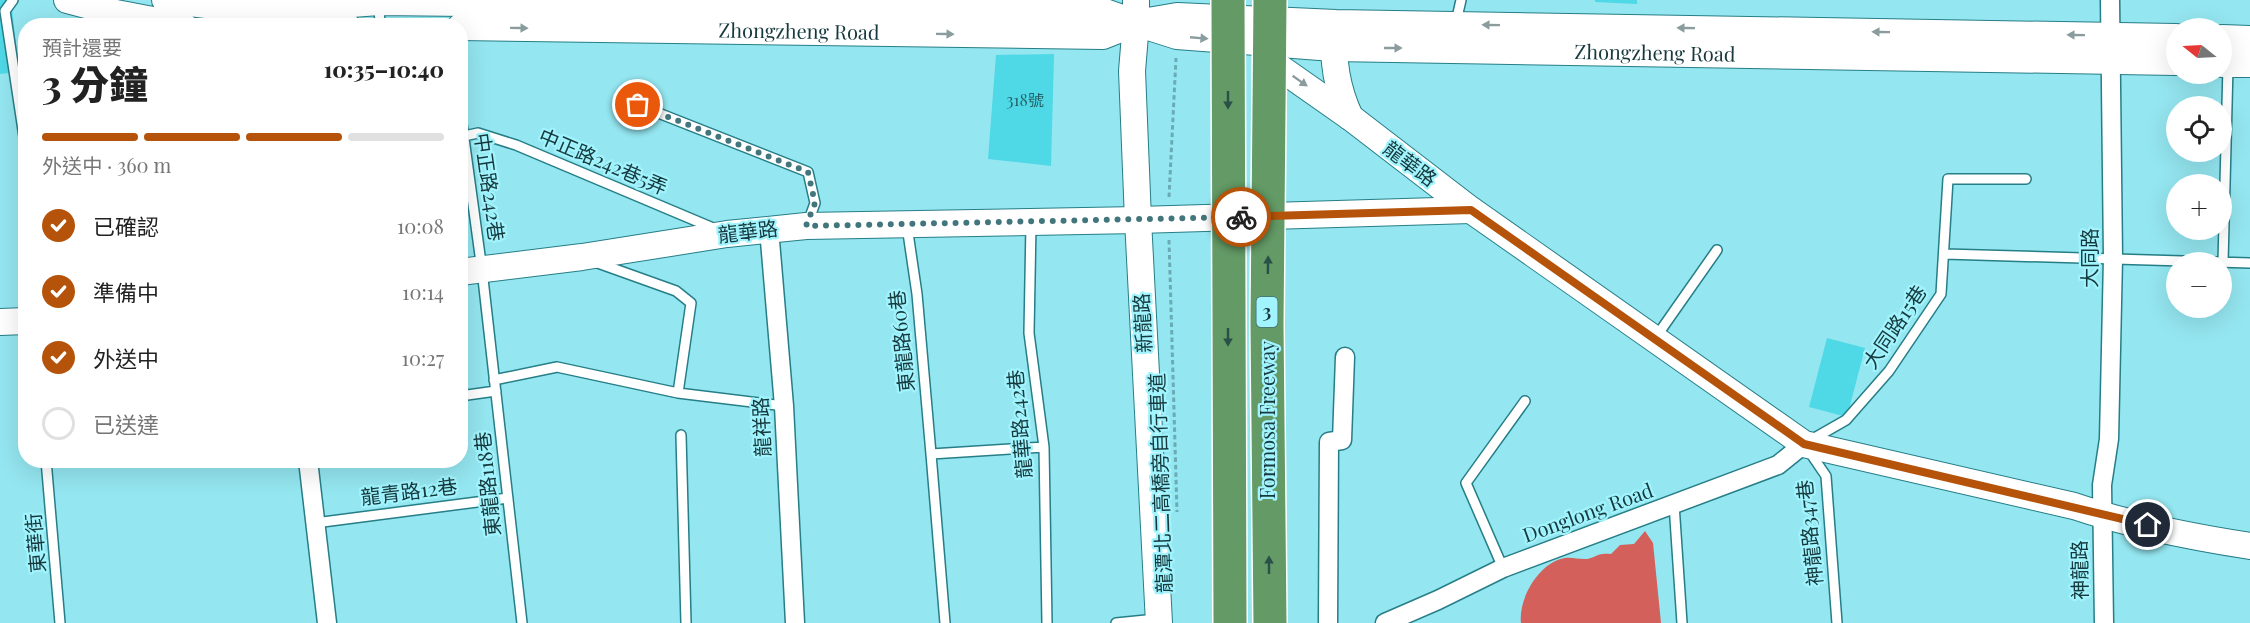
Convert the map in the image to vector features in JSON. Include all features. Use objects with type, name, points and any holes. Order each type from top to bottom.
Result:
[{"type":"highway","name":"Formosa Freeway","points":[[1228,0],[1230,623]]},
{"type":"highway","name":"Formosa Freeway","points":[[1265,21],[1270,623]]},
{"type":"street","points":[[67,0],[143,18]]},
{"type":"street","name":"Zhongzheng Road","points":[[165,0],[256,18],[380,9],[452,15],[918,21],[1102,36],[1136,12]]},
{"type":"street","name":"大同路","points":[[2102,516],[2102,486],[2109,439],[2113,258],[2110,0]]},
{"type":"street","name":"Zhongzheng Road","points":[[918,21],[1028,5],[1265,21],[1335,35],[1455,29],[2111,48],[2166,60]]},
{"type":"street","name":"新龍路","points":[[1136,12],[1132,71],[1159,621]]},
{"type":"street","name":"龍華路","points":[[1265,21],[1270,61],[1350,117],[1471,210],[1804,444],[2074,506],[2102,516],[2250,546]]},
{"type":"street","points":[[1335,35],[1340,95],[1350,117]]},
{"type":"street","points":[[2232,38],[2250,39]]},
{"type":"street","name":"Zhongzheng Road","points":[[2111,48],[2166,39]]},
{"type":"street","name":"龍華路","points":[[471,271],[582,257],[726,234],[806,226],[1138,220],[1471,210]]},
{"type":"street","name":"龍祥路","points":[[769,229],[784,406],[795,623]]},
{"type":"street","points":[[0,322],[18,321]]},
{"type":"street","points":[[1328,623],[1329,442],[1342,440],[1345,357]]},
{"type":"street","name":"Donglong Road","points":[[1385,623],[1503,568],[1778,465],[1804,444]]},
{"type":"street","points":[[309,468],[327,623]]},
{"type":"street","name":"神龍路","points":[[2102,516],[2104,623]]},
{"type":"lane","points":[[13,0],[5,11],[18,97]]},
{"type":"lane","points":[[2224,252],[2233,64]]},
{"type":"lane","points":[[638,105],[808,172],[815,203],[806,226]]},
{"type":"lane","name":"中正路242巷5弄","points":[[468,135],[478,133],[516,145],[726,234]]},
{"type":"lane","name":"大同路15巷","points":[[1804,444],[1846,420],[1889,371],[1941,294],[1948,179],[2026,179]]},
{"type":"lane","name":"中正路242巷","points":[[468,213],[471,271]]},
{"type":"lane","name":"龍華路242巷","points":[[1031,221],[1029,333],[1044,447],[1047,623]]},
{"type":"lane","name":"東龍路60巷","points":[[906,224],[916,294],[945,623]]},
{"type":"lane","points":[[1655,339],[1717,250]]},
{"type":"lane","points":[[1945,254],[2166,260]]},
{"type":"lane","points":[[582,257],[676,291],[691,303],[678,393]]},
{"type":"lane","points":[[2232,262],[2250,263]]},
{"type":"lane","name":"東龍路118巷","points":[[471,271],[496,392],[522,623]]},
{"type":"lane","points":[[494,380],[557,367],[678,393],[784,406]]},
{"type":"lane","points":[[468,395],[496,392]]},
{"type":"lane","points":[[1503,568],[1466,483],[1525,401]]},
{"type":"lane","points":[[681,435],[686,623]]},
{"type":"lane","name":"神龍路347巷","points":[[1804,444],[1826,476],[1837,623]]},
{"type":"lane","points":[[931,454],[1044,447]]},
{"type":"lane","name":"東華街","points":[[47,468],[60,623]]},
{"type":"lane","name":"龍青路12巷","points":[[315,523],[508,498]]},
{"type":"lane","points":[[1674,504],[1682,623]]},
{"type":"lane","points":[[1116,623],[1159,621]]},
{"type":"path","points":[[1168,204],[1176,58]]},
{"type":"path","name":"龍潭北二高橋旁自行車道","points":[[1168,235],[1177,517]]},
{"type":"shaded area","points":[[1645,531],[1653,543],[1661,623],[1521,623],[1523,603],[1527,593],[1532,583],[1547,566],[1565,558],[1588,559],[1602,554],[1611,554],[1620,545],[1634,544]]},
{"type":"building","points":[[0,0],[11,0],[18,72],[0,74]]},
{"type":"building","points":[[1595,0],[1637,0],[1637,4],[1595,2]]},
{"type":"building","points":[[1054,54],[1051,166],[988,159],[996,55]]},
{"type":"building","points":[[1827,338],[1865,348],[1847,417],[1809,407]]},
{"type":"way so far","points":[[638,105],[808,172],[815,203],[806,226],[1241,217]]},
{"type":"route","points":[[1241,217],[1471,210],[1804,444],[2148,525]]}]
